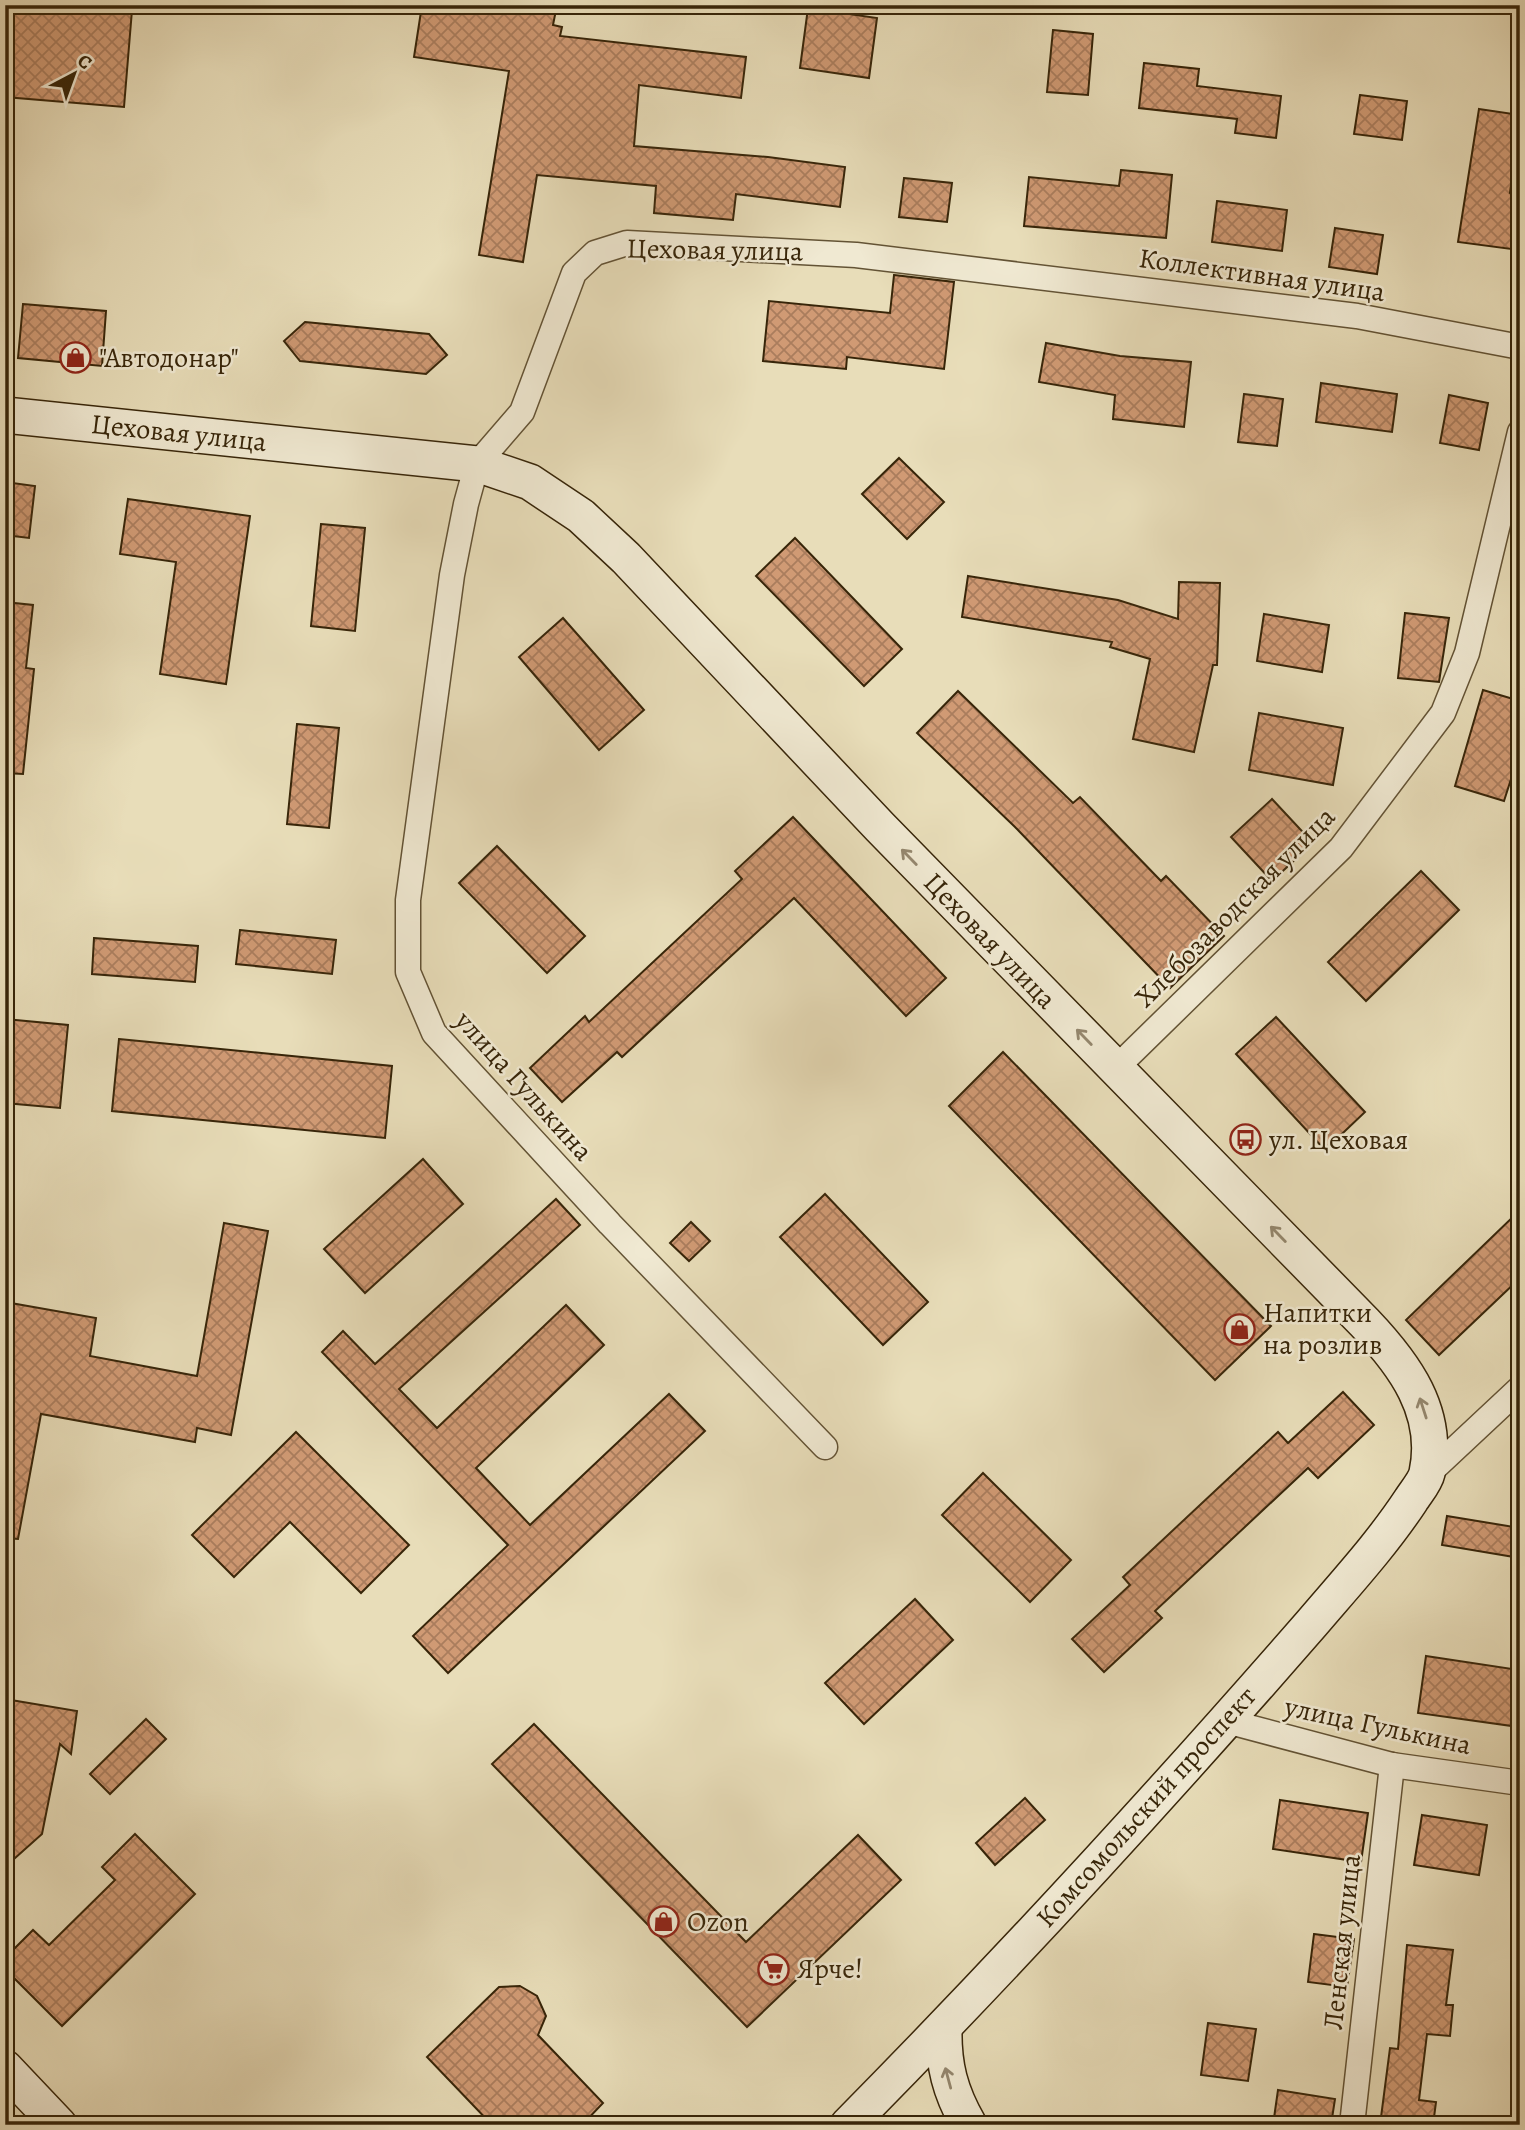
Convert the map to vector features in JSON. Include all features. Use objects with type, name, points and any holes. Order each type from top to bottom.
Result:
[{"type":"main road","name":"Цеховая улица","points":[[5,415],[477,464],[530,482],[581,516],[626,558],[880,827],[1356,1314],[1404,1367],[1416,1388],[1426,1419],[1429,1446],[1427,1475]]},
{"type":"main road","name":"Комсомольский проспект","points":[[848,2125],[944,2027],[1226,1721],[1370,1557],[1427,1475]]},
{"type":"main road","points":[[944,2027],[943,2059],[947,2079],[955,2102],[970,2125]]},
{"type":"main road","points":[[5,2068],[59,2125]]},
{"type":"street","name":"Цеховая улица","points":[[477,464],[522,412],[574,273],[595,253],[627,243],[856,255],[996,271]]},
{"type":"street","name":"Коллективная улица","points":[[996,271],[1357,316],[1520,347]]},
{"type":"street","name":"Хлебозаводская улица","points":[[1115,1069],[1341,848],[1443,713],[1467,653],[1520,432]]},
{"type":"street","name":"улица Гулькина","points":[[477,464],[466,504],[453,575],[408,900],[408,972],[420,1007],[434,1033],[554,1164],[825,1447]]},
{"type":"street","points":[[1427,1475],[1520,1388]]},
{"type":"street","name":"улица Гулькина","points":[[1226,1721],[1392,1766],[1520,1783]]},
{"type":"street","name":"Ленская улица","points":[[1352,2125],[1392,1766]]},
{"type":"building","points":[[5,5],[75,5],[132,10],[124,107],[5,97]]},
{"type":"building","points":[[422,5],[486,5],[519,10],[520,5],[557,5],[553,25],[562,27],[560,36],[746,57],[741,98],[639,85],[634,146],[768,157],[845,167],[840,207],[736,194],[733,220],[654,213],[656,186],[537,175],[523,262],[479,255],[509,71],[414,57]]},
{"type":"building","points":[[808,8],[877,18],[869,78],[800,68]]},
{"type":"building","points":[[1053,30],[1093,34],[1088,95],[1047,92]]},
{"type":"building","points":[[1144,63],[1199,69],[1197,86],[1281,96],[1276,138],[1235,133],[1237,119],[1139,108]]},
{"type":"building","points":[[1360,95],[1407,101],[1402,140],[1354,134]]},
{"type":"building","points":[[1479,109],[1520,115],[1510,193],[1518,194],[1511,249],[1458,242]]},
{"type":"building","points":[[1121,170],[1172,175],[1166,238],[1024,226],[1029,177],[1119,186]]},
{"type":"building","points":[[904,178],[952,183],[947,222],[899,217]]},
{"type":"building","points":[[1217,201],[1287,210],[1282,251],[1212,242]]},
{"type":"building","points":[[1335,228],[1383,235],[1377,274],[1329,267]]},
{"type":"building","points":[[894,275],[954,282],[944,369],[847,357],[846,369],[763,361],[769,301],[890,313]]},
{"type":"building","points":[[23,304],[106,311],[102,366],[18,358]]},
{"type":"building","points":[[305,322],[429,334],[447,355],[426,374],[300,361],[284,341]]},
{"type":"building","points":[[1046,343],[1120,356],[1191,362],[1184,427],[1113,419],[1115,395],[1039,382]]},
{"type":"building","points":[[1321,383],[1397,394],[1392,432],[1316,422]]},
{"type":"building","points":[[1244,394],[1283,399],[1277,446],[1238,442]]},
{"type":"building","points":[[1449,395],[1488,403],[1479,450],[1440,443]]},
{"type":"building","points":[[899,458],[944,502],[907,539],[862,494]]},
{"type":"building","points":[[5,482],[35,486],[29,538],[5,535]]},
{"type":"building","points":[[128,499],[250,516],[226,684],[160,674],[176,562],[120,554]]},
{"type":"building","points":[[321,524],[365,528],[355,631],[311,626]]},
{"type":"building","points":[[795,538],[902,649],[864,686],[756,576]]},
{"type":"building","points":[[968,576],[1118,600],[1178,619],[1179,582],[1220,583],[1217,665],[1213,665],[1194,752],[1133,739],[1150,659],[1110,647],[1112,642],[962,617]]},
{"type":"building","points":[[5,602],[33,605],[26,668],[34,669],[23,774],[5,773]]},
{"type":"building","points":[[1405,613],[1449,618],[1439,682],[1398,678]]},
{"type":"building","points":[[1264,614],[1329,625],[1322,672],[1257,661]]},
{"type":"building","points":[[563,618],[644,710],[599,750],[519,657]]},
{"type":"building","points":[[1483,690],[1520,701],[1520,751],[1504,801],[1455,786]]},
{"type":"building","points":[[958,691],[1073,803],[1080,797],[1161,881],[1166,876],[1224,936],[1170,988],[1015,827],[917,733]]},
{"type":"building","points":[[1259,713],[1343,728],[1333,785],[1249,770]]},
{"type":"building","points":[[297,724],[339,728],[329,828],[287,824]]},
{"type":"building","points":[[1272,799],[1313,843],[1272,881],[1231,837]]},
{"type":"building","points":[[793,817],[946,978],[906,1016],[794,898],[622,1057],[617,1052],[562,1102],[530,1068],[585,1016],[589,1022],[742,879],[735,871]]},
{"type":"building","points":[[497,846],[585,936],[547,973],[459,883]]},
{"type":"building","points":[[1421,871],[1459,910],[1366,1001],[1328,962]]},
{"type":"building","points":[[240,930],[336,940],[332,974],[236,964]]},
{"type":"building","points":[[94,938],[198,946],[195,982],[92,974]]},
{"type":"building","points":[[1276,1017],[1365,1112],[1325,1150],[1236,1054]]},
{"type":"building","points":[[5,1019],[68,1025],[60,1108],[5,1103]]},
{"type":"building","points":[[119,1039],[392,1066],[385,1138],[112,1111]]},
{"type":"building","points":[[1003,1052],[1271,1326],[1215,1380],[949,1106]]},
{"type":"building","points":[[423,1159],[463,1204],[365,1293],[324,1249]]},
{"type":"building","points":[[825,1194],[928,1302],[883,1345],[780,1237]]},
{"type":"building","points":[[556,1199],[580,1225],[399,1389],[437,1428],[566,1305],[604,1345],[476,1468],[530,1525],[669,1394],[705,1431],[448,1673],[413,1636],[508,1545],[322,1352],[343,1331],[375,1364]]},
{"type":"building","points":[[1520,1210],[1520,1278],[1439,1355],[1406,1320]]},
{"type":"building","points":[[691,1222],[710,1241],[689,1261],[670,1243]]},
{"type":"building","points":[[224,1223],[268,1231],[231,1435],[197,1428],[195,1442],[41,1414],[18,1539],[5,1538],[5,1434],[14,1386],[5,1384],[5,1302],[96,1318],[90,1356],[197,1376]]},
{"type":"building","points":[[1343,1392],[1374,1425],[1318,1478],[1308,1468],[1155,1611],[1162,1618],[1104,1672],[1072,1639],[1130,1585],[1123,1577],[1278,1432],[1288,1443]]},
{"type":"building","points":[[296,1432],[409,1545],[361,1593],[290,1522],[234,1577],[192,1535]]},
{"type":"building","points":[[983,1473],[1071,1560],[1030,1602],[942,1515]]},
{"type":"building","points":[[1447,1516],[1520,1528],[1520,1558],[1442,1545]]},
{"type":"building","points":[[915,1599],[953,1640],[864,1724],[825,1683]]},
{"type":"building","points":[[1426,1656],[1519,1670],[1512,1726],[1418,1713]]},
{"type":"building","points":[[5,1699],[77,1711],[71,1754],[60,1744],[42,1834],[5,1867]]},
{"type":"building","points":[[146,1719],[166,1739],[110,1794],[90,1774]]},
{"type":"building","points":[[534,1724],[746,1942],[858,1835],[901,1880],[747,2027],[492,1764]]},
{"type":"building","points":[[1025,1798],[1045,1820],[995,1865],[976,1843]]},
{"type":"building","points":[[1280,1800],[1368,1813],[1361,1862],[1273,1849]]},
{"type":"building","points":[[1422,1815],[1487,1825],[1479,1875],[1414,1865]]},
{"type":"building","points":[[135,1834],[195,1894],[62,2026],[5,1969],[5,1958],[33,1930],[49,1945],[115,1880],[102,1867]]},
{"type":"building","points":[[1314,1934],[1354,1939],[1347,1987],[1308,1982]]},
{"type":"building","points":[[1407,1945],[1453,1950],[1446,2005],[1453,2005],[1450,2036],[1427,2034],[1419,2100],[1436,2102],[1433,2125],[1380,2125],[1390,2048],[1398,2049]]},
{"type":"building","points":[[520,1986],[537,1996],[546,2016],[538,2035],[603,2103],[582,2125],[492,2125],[427,2057],[499,1987]]},
{"type":"building","points":[[1208,2023],[1256,2029],[1248,2081],[1201,2075]]},
{"type":"building","points":[[1278,2090],[1335,2099],[1331,2125],[1273,2125]]},
{"type":"place","name":"\"Автодонар\"","points":[[76,358]]},
{"type":"place","name":"ул. Цеховая","points":[[1246,1140]]},
{"type":"place","name":"Напитки на розлив","points":[[1240,1329]]},
{"type":"place","name":"Ozon","points":[[664,1922]]},
{"type":"place","name":"Ярче!","points":[[774,1969]]}]
